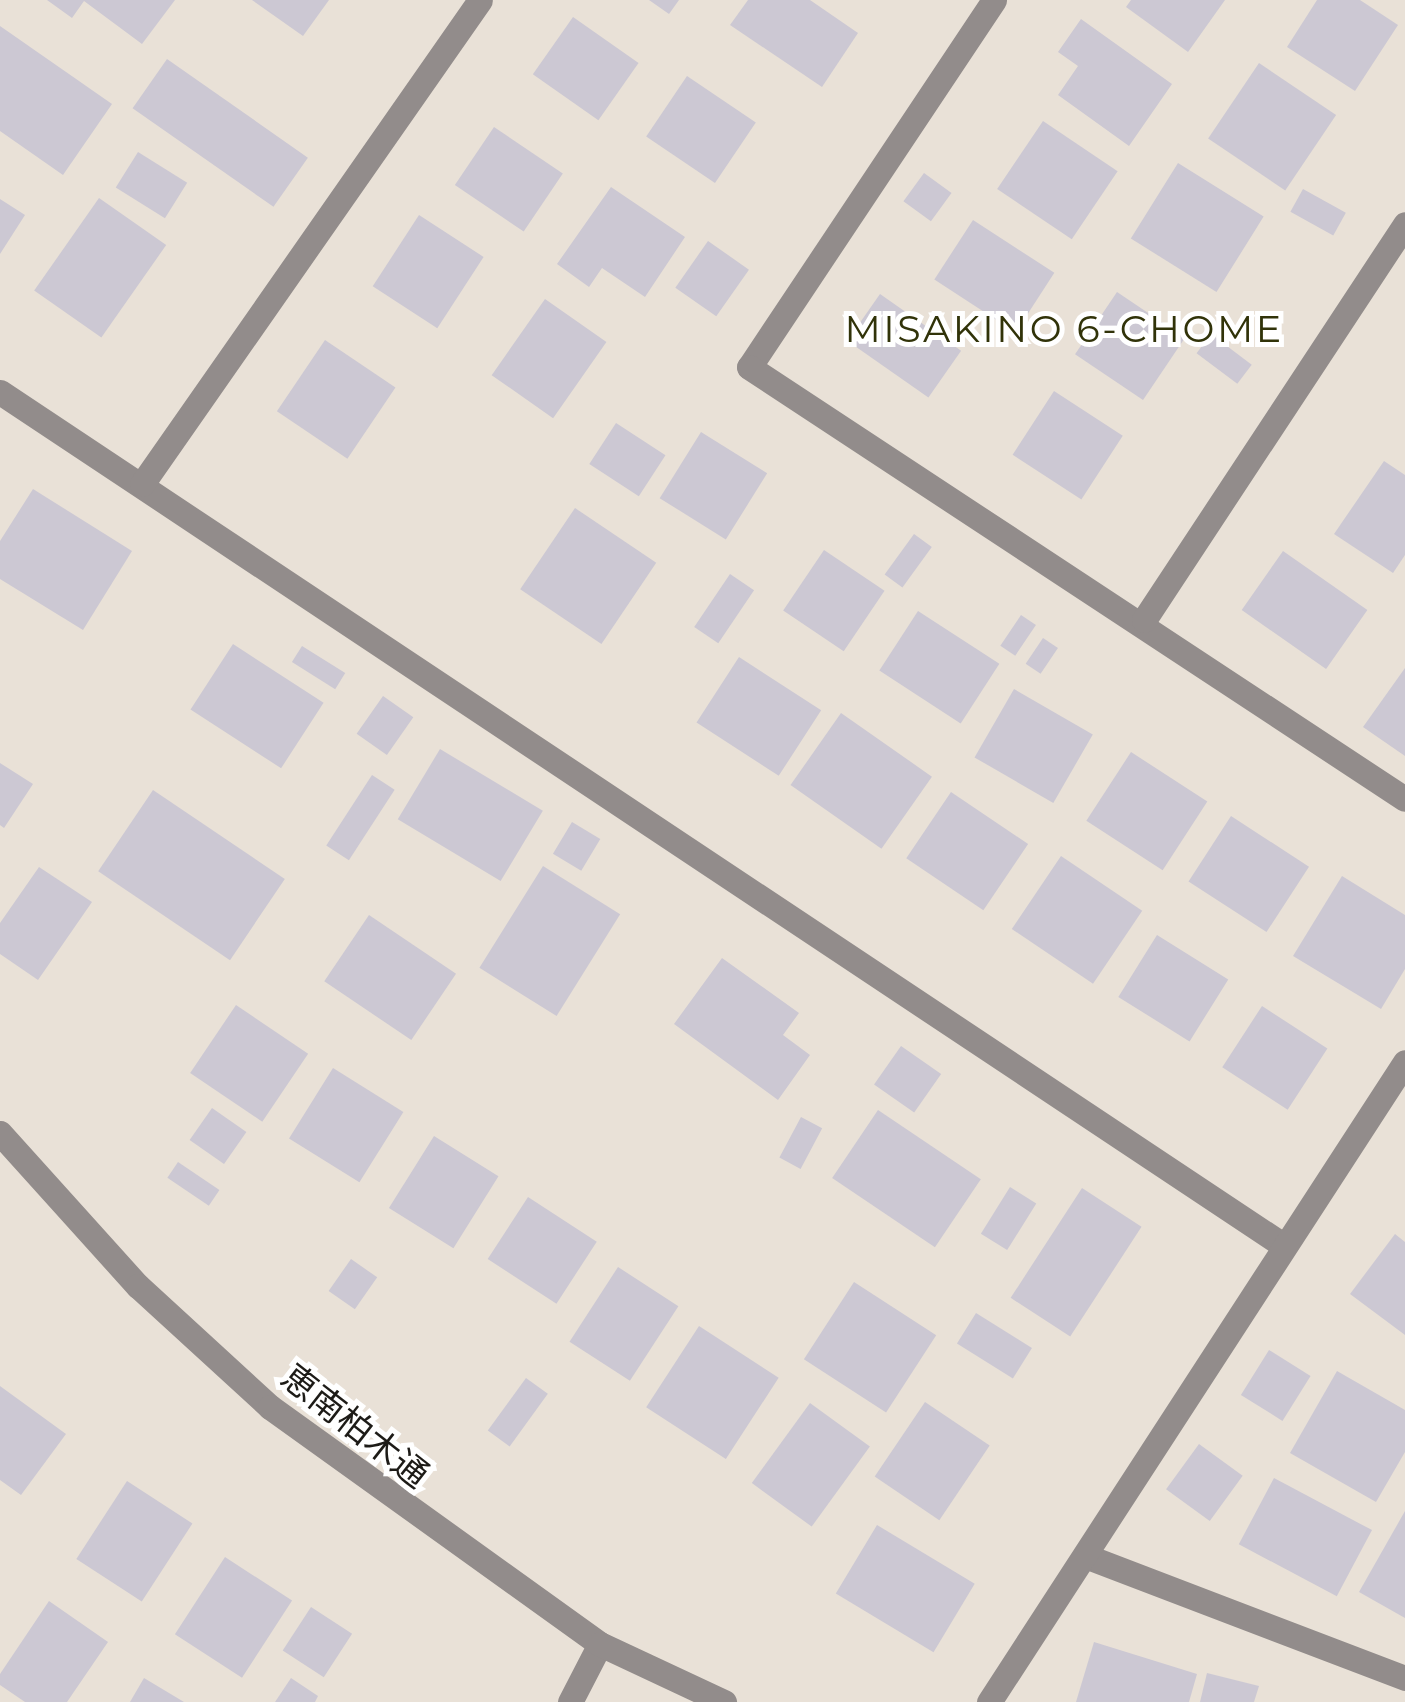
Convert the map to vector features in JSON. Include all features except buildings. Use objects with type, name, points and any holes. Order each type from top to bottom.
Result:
[{"type":"street","points":[[142,484],[480,0]]},
{"type":"street","points":[[994,0],[750,367],[1144,620],[1405,799]]},
{"type":"street","points":[[1144,620],[1405,224]]},
{"type":"street","points":[[0,392],[1284,1244]]},
{"type":"street","points":[[990,1702],[1088,1558],[1284,1244],[1405,1062]]},
{"type":"street","name":"恵南柏木通","points":[[0,1133],[138,1286],[270,1407],[600,1644],[724,1702]]},
{"type":"street","points":[[1088,1558],[1405,1678]]},
{"type":"street","points":[[570,1702],[600,1644]]},
{"type":"district","name":"MISAKINO 6-CHOME","points":[[1064,329]]}]
